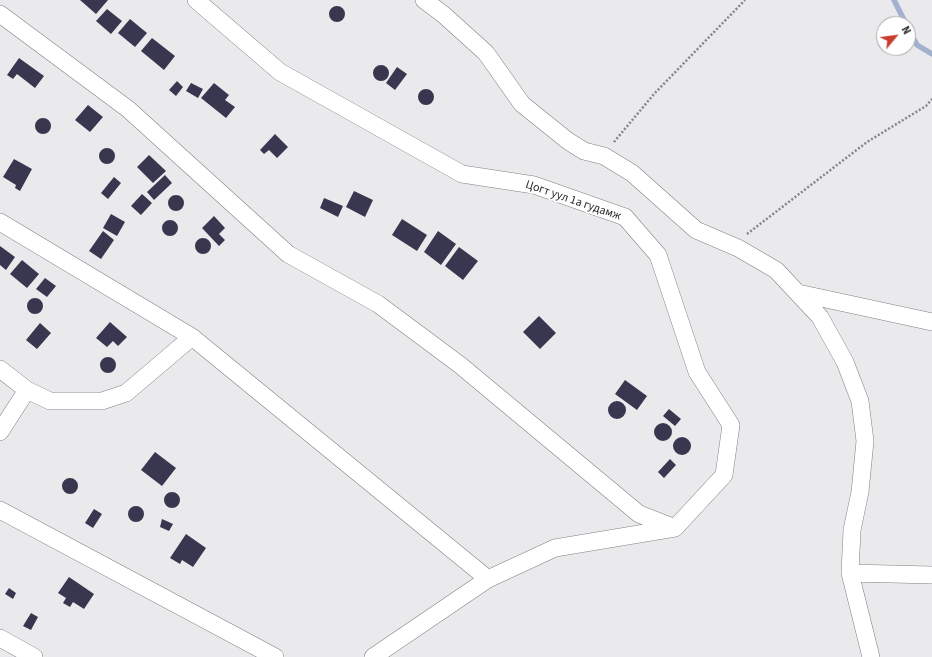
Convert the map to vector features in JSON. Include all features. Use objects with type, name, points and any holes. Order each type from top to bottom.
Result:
[{"type":"street","name":"Цогт уул 1а гудамж","points":[[196,0],[280,72],[462,174],[534,185],[625,217],[658,256],[697,372],[731,425],[724,475],[675,528]]},
{"type":"street","points":[[424,0],[444,15],[486,53],[522,104],[568,141],[584,151],[604,156],[632,173],[696,230],[738,248],[776,270],[820,317],[846,362],[860,401],[865,441],[860,492],[852,530],[850,574],[871,657]]},
{"type":"street","points":[[0,14],[128,110],[288,254],[378,304],[460,365],[639,514],[675,528]]},
{"type":"street","points":[[0,222],[192,336],[488,579]]},
{"type":"street","points":[[798,293],[932,322]]},
{"type":"street","points":[[0,369],[27,390],[50,401],[102,401],[126,394],[192,336]]},
{"type":"street","points":[[0,432],[27,390]]},
{"type":"street","points":[[0,510],[275,657]]},
{"type":"street","points":[[373,657],[488,579],[555,548],[675,528]]},
{"type":"street","points":[[850,574],[932,575]]},
{"type":"street","points":[[0,638],[34,657]]},
{"type":"path","points":[[604,156],[654,94],[745,0]]},
{"type":"path","points":[[747,234],[867,142],[926,106],[932,99]]},
{"type":"building","points":[[80,0],[108,0],[96,14]]},
{"type":"building","points":[[337,6],[343,8],[345,14],[343,20],[337,22],[331,20],[329,14],[331,8]]},
{"type":"building","points":[[107,9],[122,21],[111,34],[96,21]]},
{"type":"building","points":[[130,19],[147,33],[135,47],[118,33]]},
{"type":"building","points":[[152,38],[175,56],[164,70],[141,51]]},
{"type":"building","points":[[19,58],[44,76],[35,88],[17,74],[13,79],[7,75]]},
{"type":"building","points":[[378,65],[384,65],[389,70],[387,79],[384,81],[378,81],[373,76],[373,70]]},
{"type":"building","points":[[397,67],[407,74],[395,90],[386,83]]},
{"type":"building","points":[[177,81],[183,87],[176,96],[169,90]]},
{"type":"building","points":[[191,83],[203,89],[198,98],[186,91]]},
{"type":"building","points":[[214,83],[229,95],[225,100],[235,107],[226,118],[201,98]]},
{"type":"building","points":[[423,89],[429,89],[434,94],[432,103],[429,105],[423,105],[418,100],[418,94]]},
{"type":"building","points":[[88,105],[103,117],[90,132],[75,120]]},
{"type":"building","points":[[43,118],[49,120],[51,126],[49,132],[43,134],[37,132],[35,126],[37,120]]},
{"type":"building","points":[[275,134],[288,147],[277,158],[269,150],[264,154],[260,150]]},
{"type":"building","points":[[107,148],[113,150],[115,156],[113,162],[107,164],[101,162],[99,156],[101,150]]},
{"type":"building","points":[[149,155],[166,171],[153,183],[137,167]]},
{"type":"building","points":[[14,159],[32,169],[20,191],[15,188],[16,185],[3,177]]},
{"type":"building","points":[[165,175],[172,183],[154,200],[147,192]]},
{"type":"building","points":[[114,177],[121,183],[108,199],[101,193]]},
{"type":"building","points":[[354,191],[373,200],[365,217],[346,207]]},
{"type":"building","points":[[142,194],[152,203],[141,215],[131,206]]},
{"type":"building","points":[[176,195],[182,197],[184,203],[182,209],[176,211],[170,209],[168,203],[170,197]]},
{"type":"building","points":[[324,198],[343,206],[338,217],[320,208]]},
{"type":"building","points":[[111,214],[125,222],[117,236],[103,228]]},
{"type":"building","points":[[214,216],[225,228],[219,234],[225,240],[219,246],[202,228]]},
{"type":"building","points":[[402,219],[427,235],[417,251],[392,235]]},
{"type":"building","points":[[170,220],[176,222],[178,228],[176,234],[170,236],[164,234],[162,228],[164,222]]},
{"type":"building","points":[[103,231],[114,240],[101,259],[89,251]]},
{"type":"building","points":[[438,231],[456,244],[441,265],[424,252]]},
{"type":"building","points":[[203,238],[209,240],[211,246],[209,252],[203,254],[197,252],[195,246],[197,240]]},
{"type":"building","points":[[0,246],[15,257],[6,270],[0,265]]},
{"type":"building","points":[[459,247],[478,261],[463,280],[445,266]]},
{"type":"building","points":[[22,260],[39,274],[27,288],[10,274]]},
{"type":"building","points":[[45,278],[56,286],[47,297],[36,289]]},
{"type":"building","points":[[35,298],[41,300],[43,306],[41,312],[35,314],[29,312],[27,306],[29,300]]},
{"type":"building","points":[[539,316],[556,333],[540,349],[523,332]]},
{"type":"building","points":[[110,322],[127,337],[118,346],[113,341],[107,347],[96,338]]},
{"type":"building","points":[[40,323],[51,333],[37,349],[26,340]]},
{"type":"building","points":[[108,357],[114,359],[116,365],[114,371],[108,373],[102,371],[100,365],[102,359]]},
{"type":"building","points":[[625,380],[647,396],[637,410],[615,394]]},
{"type":"building","points":[[617,401],[621,402],[625,406],[625,414],[621,418],[617,419],[613,418],[609,414],[608,410],[609,406],[613,402]]},
{"type":"building","points":[[669,409],[681,419],[675,426],[663,416]]},
{"type":"building","points":[[659,423],[667,423],[672,428],[670,439],[667,441],[659,441],[654,436],[654,428]]},
{"type":"building","points":[[682,437],[689,439],[691,446],[689,453],[682,455],[675,453],[673,446],[675,439]]},
{"type":"building","points":[[155,452],[176,468],[162,486],[141,470]]},
{"type":"building","points":[[670,459],[676,465],[664,478],[658,472]]},
{"type":"building","points":[[70,478],[76,480],[78,486],[76,492],[70,494],[64,492],[62,486],[64,480]]},
{"type":"building","points":[[172,492],[178,494],[180,500],[178,506],[172,508],[166,506],[164,500],[166,494]]},
{"type":"building","points":[[136,506],[142,508],[144,514],[142,520],[136,522],[130,520],[128,514],[130,508]]},
{"type":"building","points":[[94,509],[102,514],[93,528],[85,523]]},
{"type":"building","points":[[162,519],[173,524],[169,531],[160,527]]},
{"type":"building","points":[[186,534],[206,548],[193,567],[182,560],[180,564],[170,558]]},
{"type":"building","points":[[69,577],[94,594],[84,609],[73,602],[70,607],[63,603],[66,598],[58,593]]},
{"type":"building","points":[[9,588],[16,593],[13,599],[5,594]]},
{"type":"building","points":[[31,613],[38,617],[31,630],[23,626]]},
{"type":"waterway","points":[[894,0],[902,16]]},
{"type":"waterway","points":[[916,43],[932,54]]}]
